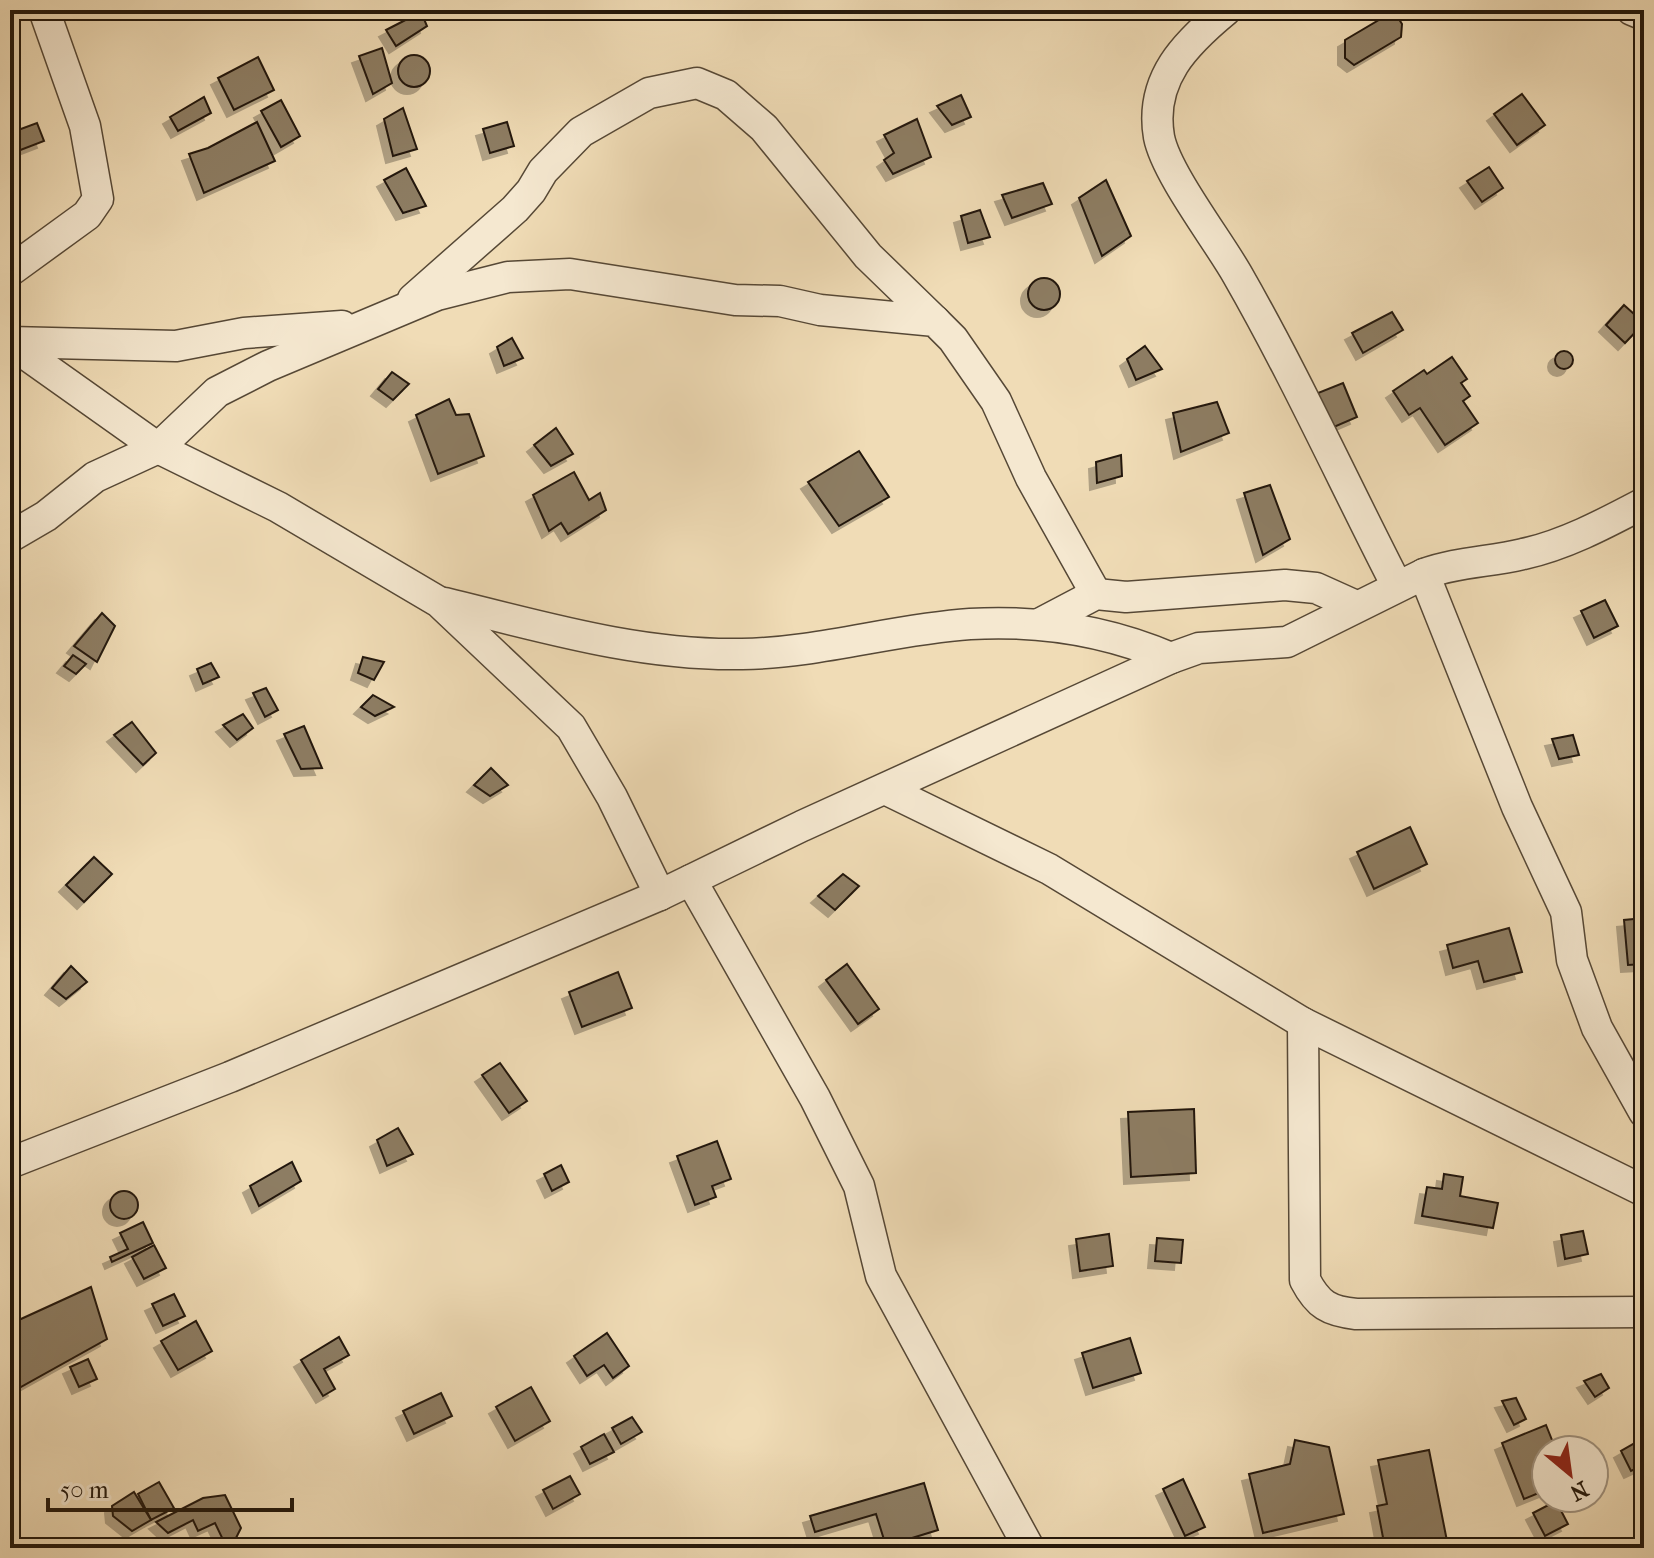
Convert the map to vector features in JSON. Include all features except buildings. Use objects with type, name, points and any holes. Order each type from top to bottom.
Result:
[{"type":"street","points":[[10,271],[87,215],[98,199],[85,126],[44,10]]},
{"type":"street","points":[[1226,10],[1173,59],[1158,104],[1159,138],[1187,194],[1237,274],[1411,580],[1566,912],[1572,960],[1597,1028],[1644,1112]]},
{"type":"street","points":[[1632,10],[1644,15]]},
{"type":"street","points":[[400,310],[515,209],[543,171],[581,132],[649,93],[697,83],[726,95],[764,128],[868,256],[953,339],[996,401],[1031,478],[1096,594]]},
{"type":"street","points":[[10,537],[46,516],[95,477],[158,448],[217,392],[360,326],[437,295],[508,277],[570,274],[735,300],[780,301],[820,310],[935,321]]},
{"type":"street","points":[[10,342],[176,346],[244,333],[360,326]]},
{"type":"street","points":[[10,342],[158,448],[278,507],[439,602],[571,727],[612,797],[660,895]]},
{"type":"street","points":[[10,1163],[230,1077],[660,895],[1171,658],[1199,648],[1287,642],[1411,580],[1447,566],[1524,554],[1560,543],[1644,503]]},
{"type":"street","points":[[1039,624],[1096,594],[1126,597],[1285,585],[1316,588],[1356,606]]},
{"type":"street","points":[[439,602],[625,647],[683,653],[744,654],[971,624],[1039,624],[1141,645],[1171,658]]},
{"type":"street","points":[[885,789],[1049,869],[1303,1023],[1644,1191]]},
{"type":"street","points":[[691,880],[821,1111],[859,1186],[881,1276],[1029,1548]]},
{"type":"street","points":[[1303,1023],[1305,1280],[1316,1301],[1332,1311],[1356,1314],[1644,1312]]}]
